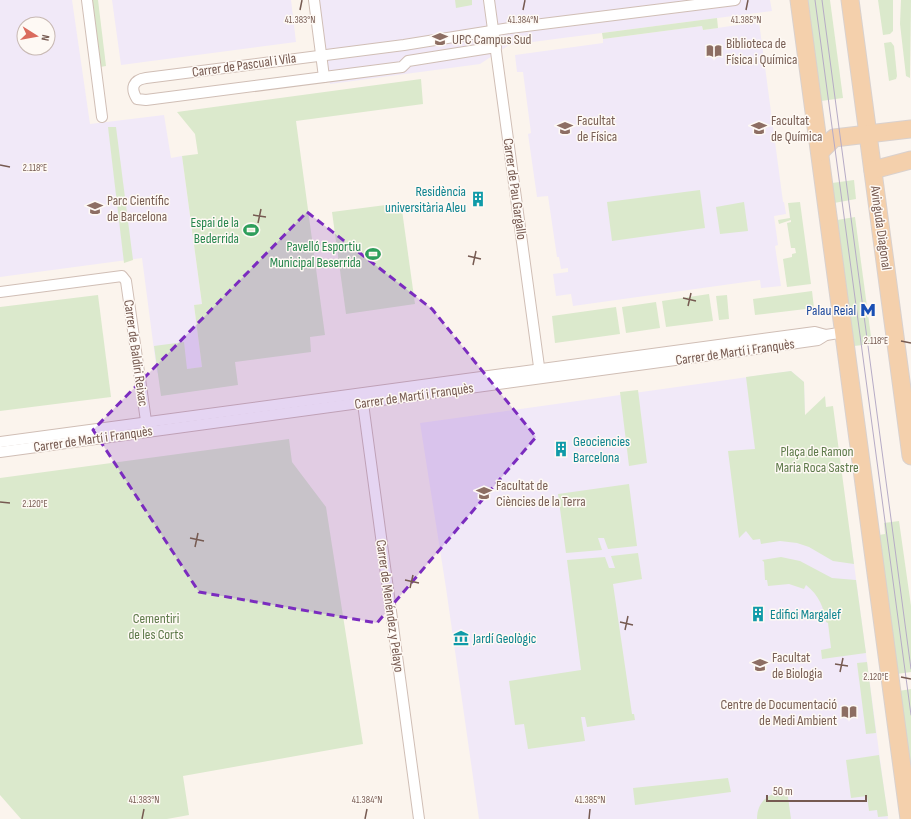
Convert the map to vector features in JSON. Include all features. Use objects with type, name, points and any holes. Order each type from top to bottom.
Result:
[{"type":"main road","points":[[799,0],[845,332],[909,819]]},
{"type":"main road","name":"Avinguda Diagonal","points":[[850,0],[911,456]]},
{"type":"main road","points":[[820,152],[834,138],[911,129]]},
{"type":"main road","points":[[873,170],[911,160]]},
{"type":"street","points":[[87,0],[102,117]]},
{"type":"street","points":[[314,0],[324,77]]},
{"type":"street","name":"Carrer de Pau Gargallo","points":[[490,0],[540,374]]},
{"type":"street","name":"Carrer de Pascual i Vila","points":[[496,47],[408,61],[402,67],[140,101],[134,95],[133,88],[134,83],[139,80],[404,45],[494,31],[735,0]]},
{"type":"street","points":[[404,45],[408,61]]},
{"type":"street","name":"Carrer de Baldiri Reixac","points":[[0,292],[122,276],[126,281],[147,427]]},
{"type":"street","name":"Carrer de Martí i Franquès","points":[[0,442],[147,427],[540,374],[815,332],[826,335],[845,332]]},
{"type":"street","name":"Carrer de Menéndez y Pelayo","points":[[362,398],[419,819]]},
{"type":"street","name":"Carrer de Martí i Franquès","points":[[0,452],[147,427]]},
{"type":"highlighted area","points":[[307,212],[432,309],[536,437],[377,623],[199,592],[93,430]]},
{"type":"shaded area","name":"Parc Científic de Barcelona","points":[[0,0],[72,0],[90,124],[164,115],[171,158],[182,156],[202,304],[194,305],[202,367],[157,373],[142,258],[0,277]]},
{"type":"shaded area","points":[[112,0],[291,0],[296,42],[121,65]]},
{"type":"shaded area","name":"UPC Campus Sud","points":[[319,0],[770,0],[772,11],[509,45],[480,64],[330,84]]},
{"type":"shaded area","points":[[759,22],[783,202],[786,214],[774,216],[778,245],[775,246],[781,286],[761,288],[760,280],[573,306],[571,294],[556,296],[553,274],[568,272],[568,268],[561,269],[559,257],[557,257],[548,196],[537,197],[528,134],[531,133],[523,72],[517,72],[515,55],[603,43],[603,39],[702,26],[703,30]]},
{"type":"shaded area","points":[[791,371],[804,382],[805,416],[850,534],[888,819],[479,819],[446,588],[420,423]]},
{"type":"green space","points":[[90,0],[98,0],[106,66],[100,67]]},
{"type":"green space","points":[[455,0],[472,0],[472,5],[456,8]]},
{"type":"green space","points":[[808,0],[830,0],[843,98],[821,101]]},
{"type":"green space","points":[[878,0],[893,0],[893,31],[890,34],[883,35]]},
{"type":"green space","points":[[901,0],[911,0],[910,78],[906,76],[900,24]]},
{"type":"green space","points":[[717,18],[718,28],[703,30],[702,26],[603,39],[602,33]]},
{"type":"green space","points":[[891,42],[894,46],[897,76],[896,79],[889,81],[884,43]]},
{"type":"green space","name":"Espai de la Bederrida","points":[[421,79],[423,104],[296,121],[325,335],[310,337],[311,352],[235,362],[238,385],[161,396],[154,346],[184,342],[187,369],[202,367],[194,305],[202,304],[182,156],[198,154],[195,134],[177,112]]},
{"type":"green space","points":[[108,127],[116,127],[133,260],[124,263]]},
{"type":"green space","points":[[854,180],[856,199],[834,203],[832,183]]},
{"type":"green space","points":[[700,190],[705,228],[612,241],[607,202]]},
{"type":"green space","points":[[744,202],[748,231],[720,234],[716,207]]},
{"type":"green space","points":[[800,202],[811,284],[787,287],[783,259],[792,257],[792,254],[796,253],[795,248],[791,248],[787,223],[791,222],[791,220],[779,224],[778,220],[790,218],[788,203]]},
{"type":"green space","name":"Pavelló Esportiu Municipal Beserrida","points":[[401,203],[415,304],[346,314],[332,212]]},
{"type":"green space","points":[[855,217],[872,344],[854,346],[837,220]]},
{"type":"green space","points":[[812,291],[814,308],[755,315],[753,299]]},
{"type":"green space","points":[[709,294],[713,321],[666,327],[662,301]]},
{"type":"green space","points":[[98,295],[111,397],[0,411],[0,307]]},
{"type":"green space","points":[[727,295],[729,319],[719,320],[716,296]]},
{"type":"green space","points":[[656,302],[660,328],[626,333],[622,307]]},
{"type":"green space","points":[[616,307],[620,334],[555,343],[552,316]]},
{"type":"green space","name":"Plaça de Ramon Maria Roca Sastre","points":[[791,371],[804,382],[805,415],[825,396],[826,407],[833,406],[854,564],[833,561],[809,547],[797,543],[780,541],[761,544],[760,539],[753,540],[746,531],[739,538],[728,451],[755,449],[746,377]]},
{"type":"green space","points":[[638,390],[647,463],[629,466],[620,392]]},
{"type":"green space","name":"Cementiri de les Corts","points":[[289,439],[292,462],[326,507],[363,744],[183,776],[189,815],[167,819],[21,819],[0,795],[0,478]]},
{"type":"green space","points":[[629,484],[637,546],[608,549],[604,538],[598,538],[602,550],[566,553],[558,494]]},
{"type":"green space","points":[[899,521],[911,606],[911,672],[897,674],[879,535],[885,534],[884,523]]},
{"type":"green space","points":[[638,553],[642,579],[613,584],[632,714],[634,714],[635,720],[587,727],[585,717],[581,717],[585,741],[528,749],[524,724],[515,725],[509,681],[581,670],[567,560],[605,557],[609,568],[615,568],[611,556]]},
{"type":"green space","points":[[781,557],[800,561],[832,578],[856,580],[866,653],[822,659],[821,650],[831,648],[828,623],[826,622],[818,597],[806,585],[804,589],[789,584],[768,586],[767,580],[765,580],[764,562],[762,560]]},
{"type":"green space","points":[[867,662],[876,733],[866,734],[857,663]]},
{"type":"green space","points":[[911,689],[911,778],[899,691]]},
{"type":"green space","points":[[879,755],[888,816],[878,817],[877,810],[869,811],[867,796],[851,798],[846,760]]},
{"type":"green space","points":[[728,778],[731,792],[635,805],[633,788]]},
{"type":"green space","points":[[787,790],[791,819],[757,819],[759,807],[766,798],[775,793]]},
{"type":"tram line","points":[[815,0],[911,715]]},
{"type":"tram line","points":[[822,0],[911,669]]},
{"type":"place","name":"UPC Campus Sud","points":[[440,39]]},
{"type":"place","name":"Biblioteca de Física i Química","points":[[714,51]]},
{"type":"place","name":"Facultat de Física","points":[[565,128]]},
{"type":"place","name":"Facultat de Química","points":[[759,128]]},
{"type":"place","name":"Residència universitària Aleu","points":[[478,199]]},
{"type":"place","name":"Parc Científic de Barcelona","points":[[95,208]]},
{"type":"place","name":"Espai de la Bederrida","points":[[251,230]]},
{"type":"place","name":"Pavelló Esportiu Municipal Beserrida","points":[[373,254]]},
{"type":"place","name":"Palau Reial","points":[[868,310]]},
{"type":"place","name":"Geociencies Barcelona","points":[[561,449]]},
{"type":"place","name":"Facultat de Ciències de la Terra","points":[[484,493]]},
{"type":"place","name":"Edifici Margalef","points":[[758,614]]},
{"type":"place","name":"Jardí Geològic","points":[[461,638]]},
{"type":"place","name":"Facultat de Biologia","points":[[760,665]]},
{"type":"place","name":"Centre de Documentació de Medi Ambient","points":[[849,712]]}]
